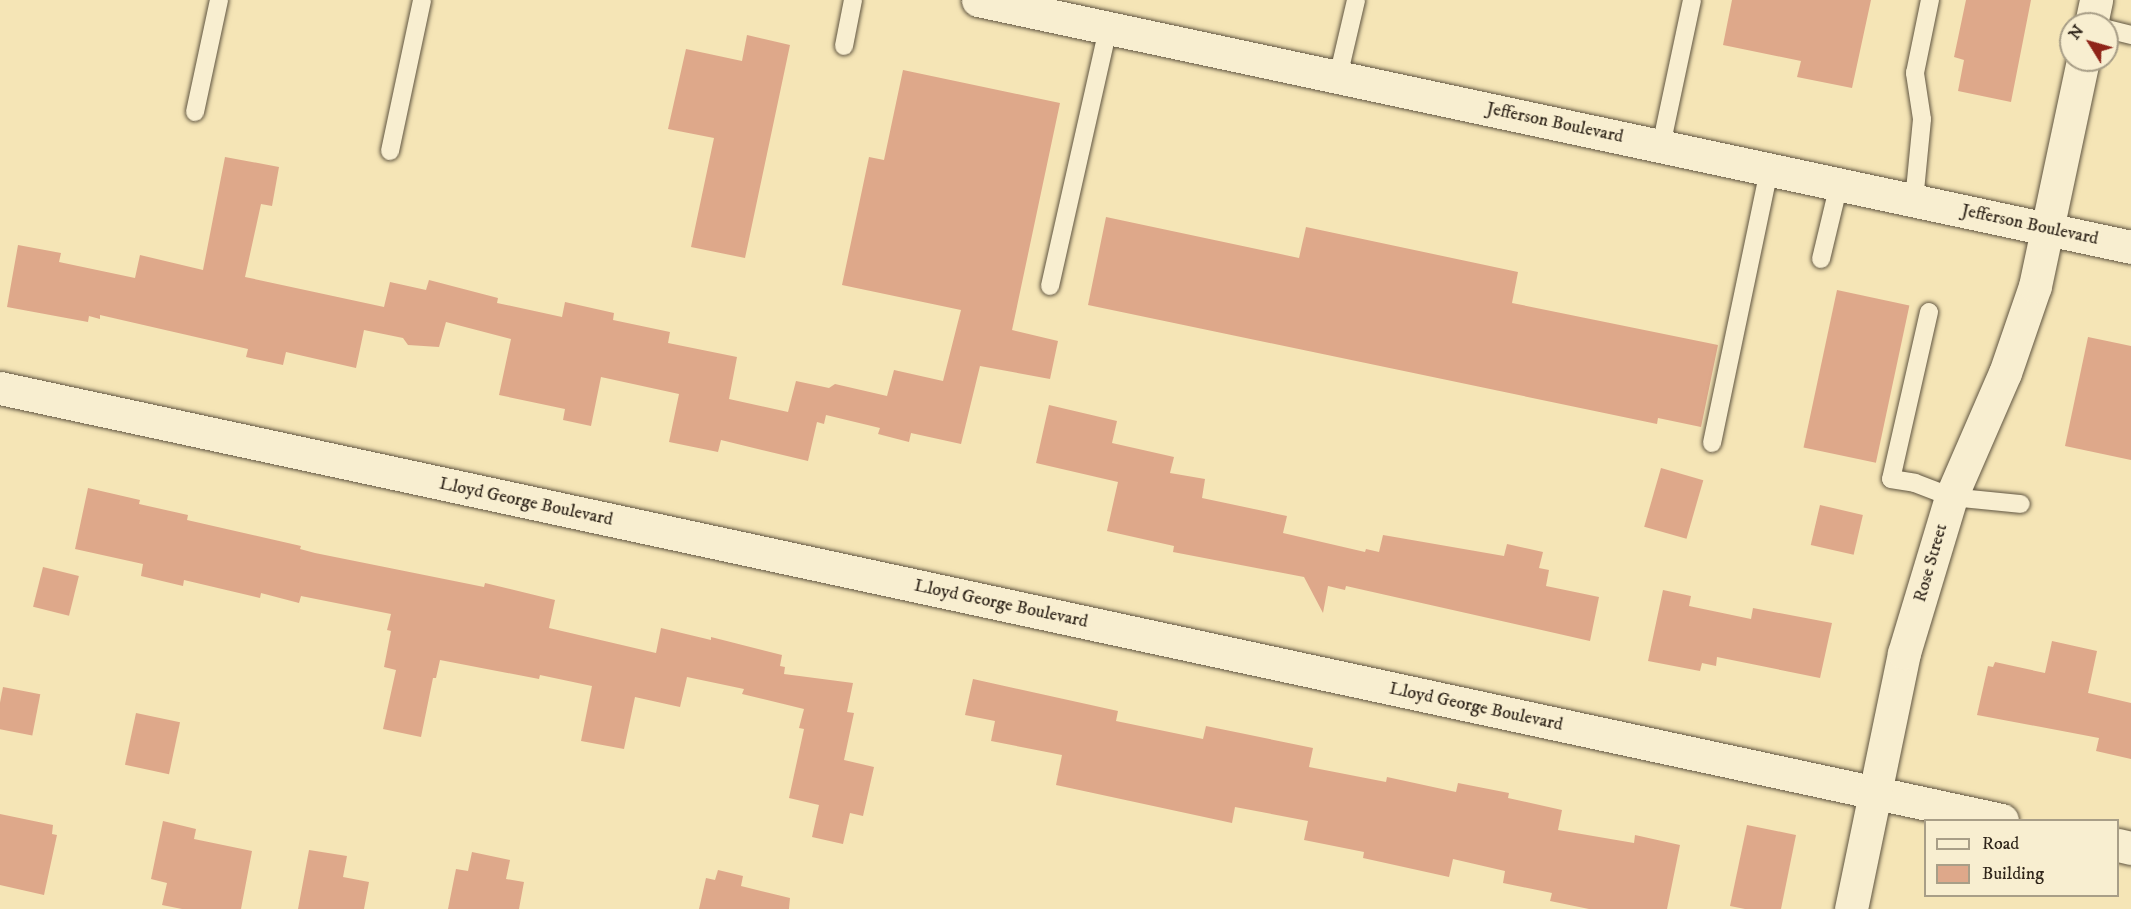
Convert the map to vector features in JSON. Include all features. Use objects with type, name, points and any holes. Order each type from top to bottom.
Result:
[{"type":"street","name":"Jefferson Boulevard","points":[[978,0],[2131,247]]},
{"type":"street","name":"Rose Street","points":[[1851,909],[1904,653],[1951,496],[2005,373],[2035,286],[2080,72]]},
{"type":"street","name":"Lloyd George Boulevard","points":[[0,388],[1997,819]]},
{"type":"lane","points":[[195,112],[219,0]]},
{"type":"lane","points":[[390,151],[422,0]]},
{"type":"lane","points":[[844,45],[853,0]]},
{"type":"lane","points":[[1338,77],[1356,0]]},
{"type":"lane","points":[[1660,146],[1692,0]]},
{"type":"lane","points":[[1914,201],[1922,119],[1916,73],[1930,0]]},
{"type":"lane","points":[[1050,286],[1108,28]]},
{"type":"lane","points":[[1712,442],[1769,170]]},
{"type":"lane","points":[[1821,259],[1839,184]]},
{"type":"lane","points":[[1929,312],[1891,479],[1915,483],[1951,496],[2021,504]]},
{"type":"building","points":[[1732,0],[1871,0],[1852,88],[1797,77],[1801,61],[1723,45]]},
{"type":"building","points":[[1966,0],[2031,0],[2011,102],[1958,91],[1964,60],[1954,57]]},
{"type":"building","points":[[747,35],[790,45],[745,258],[691,247],[714,138],[668,129],[686,49],[742,61]]},
{"type":"building","points":[[903,70],[1060,103],[1012,330],[1058,341],[1050,379],[980,366],[961,444],[911,433],[909,442],[878,434],[880,428],[826,415],[824,424],[817,422],[808,461],[721,440],[718,452],[669,442],[679,394],[601,377],[591,426],[563,420],[565,409],[499,395],[511,339],[446,322],[439,347],[408,345],[403,338],[364,330],[356,368],[286,352],[283,365],[246,357],[248,349],[100,315],[100,319],[89,316],[88,322],[7,307],[18,245],[61,253],[59,262],[135,278],[140,255],[203,270],[225,157],[279,167],[272,206],[261,204],[245,277],[384,307],[390,282],[426,290],[429,280],[498,298],[497,303],[562,317],[565,302],[614,313],[613,320],[670,332],[668,343],[737,357],[729,399],[788,412],[796,381],[829,388],[835,384],[887,396],[894,370],[943,381],[961,310],[842,285],[869,157],[884,160]]},
{"type":"building","points":[[1106,217],[1299,258],[1306,227],[1518,272],[1512,303],[1718,345],[1701,427],[1658,418],[1657,424],[1088,305]]},
{"type":"building","points":[[1837,290],[1909,305],[1876,463],[1804,447]]},
{"type":"building","points":[[2088,337],[2131,346],[2131,460],[2065,446]]},
{"type":"building","points":[[1049,405],[1117,421],[1112,443],[1174,457],[1170,473],[1205,479],[1202,498],[1287,516],[1283,533],[1365,552],[1366,549],[1379,552],[1383,535],[1504,556],[1507,544],[1543,552],[1539,568],[1549,570],[1546,586],[1599,597],[1590,641],[1346,586],[1345,590],[1328,586],[1323,613],[1304,577],[1173,552],[1174,546],[1107,531],[1118,482],[1036,463]]},
{"type":"building","points":[[1661,468],[1703,480],[1686,539],[1644,527]]},
{"type":"building","points":[[88,488],[140,500],[139,504],[188,515],[187,520],[301,546],[300,549],[315,553],[484,587],[485,583],[555,600],[549,628],[656,653],[661,628],[711,640],[711,637],[782,655],[780,666],[785,667],[784,674],[853,683],[847,712],[854,713],[844,760],[874,767],[863,816],[850,813],[843,844],[812,837],[819,805],[789,798],[804,729],[799,728],[804,709],[742,694],[744,689],[687,677],[680,707],[635,697],[624,749],[581,741],[592,686],[540,675],[539,679],[440,660],[436,678],[433,678],[421,737],[383,729],[396,670],[384,667],[391,631],[387,630],[391,614],[301,596],[299,603],[261,593],[260,598],[184,580],[183,586],[141,576],[143,564],[75,549]]},
{"type":"building","points":[[1820,505],[1863,515],[1854,555],[1811,545]]},
{"type":"building","points":[[43,567],[79,576],[69,616],[33,607]]},
{"type":"building","points":[[1663,590],[1691,596],[1689,606],[1751,619],[1753,608],[1832,623],[1820,678],[1717,657],[1716,666],[1702,663],[1700,671],[1648,661]]},
{"type":"building","points":[[2052,641],[2097,651],[2088,693],[2131,703],[2131,759],[2096,751],[2099,738],[1977,715],[1988,666],[1993,667],[1995,662],[2045,673]]},
{"type":"building","points":[[973,679],[1118,711],[1116,721],[1203,739],[1206,726],[1313,748],[1309,767],[1386,782],[1387,777],[1456,792],[1458,783],[1509,793],[1508,798],[1562,810],[1558,830],[1634,843],[1635,835],[1680,845],[1667,909],[1589,909],[1550,901],[1552,893],[1503,883],[1505,871],[1453,859],[1449,877],[1363,858],[1364,852],[1304,840],[1308,821],[1235,807],[1232,823],[1056,785],[1062,755],[991,741],[995,721],[965,715]]},
{"type":"building","points":[[3,687],[40,694],[32,735],[0,729],[0,702]]},
{"type":"building","points":[[136,713],[180,722],[169,774],[125,765]]},
{"type":"building","points":[[0,814],[53,825],[52,834],[57,835],[44,895],[0,885]]},
{"type":"building","points":[[163,821],[196,829],[194,839],[252,851],[241,909],[182,909],[162,905],[167,883],[151,879]]},
{"type":"building","points":[[1747,825],[1796,835],[1781,909],[1745,909],[1730,906]]},
{"type":"building","points":[[309,850],[347,856],[343,877],[369,882],[364,909],[298,909]]},
{"type":"building","points":[[472,852],[510,860],[506,879],[524,882],[519,909],[448,909],[456,869],[468,871]]},
{"type":"building","points":[[718,870],[743,876],[741,886],[790,898],[789,909],[699,909],[706,878],[715,880]]}]
